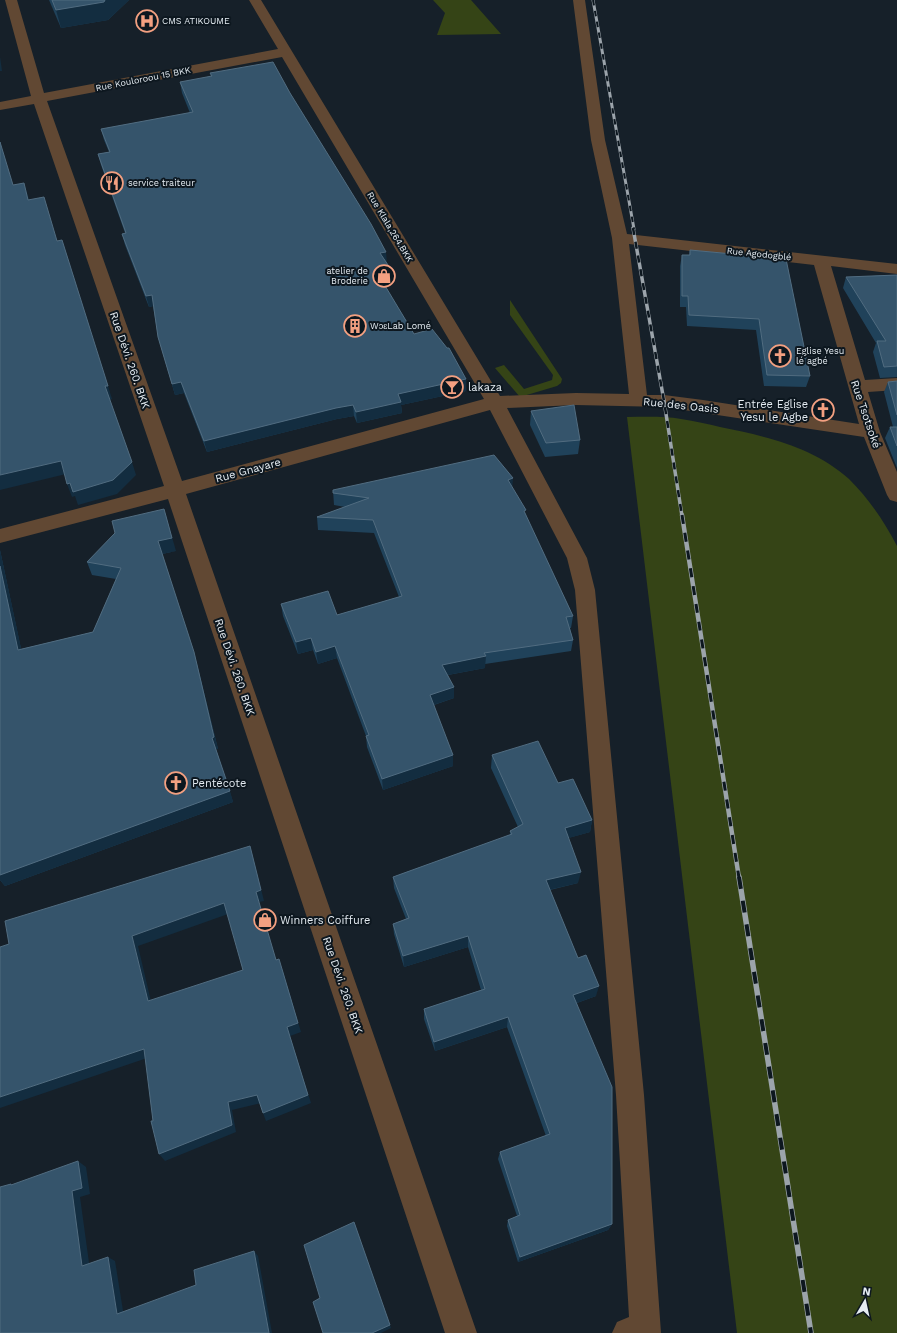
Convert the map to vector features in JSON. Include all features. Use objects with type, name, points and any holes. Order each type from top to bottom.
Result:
[{"type":"street","name":"Rue Dévi. 260. BKK","points":[[11,0],[39,99],[175,490],[461,1333]]},
{"type":"street","name":"Rue Klala,264.BKK","points":[[255,0],[495,402],[577,558],[585,590],[630,1095],[646,1331],[628,1333]]},
{"type":"street","points":[[579,0],[598,140],[620,238],[639,400]]},
{"type":"street","name":"Rue Kouloroou 15 BKK","points":[[0,106],[285,52]]},
{"type":"street","name":"Rue Agodogblé","points":[[620,238],[897,270]]},
{"type":"street","name":"Rue Tsotsoké","points":[[821,261],[870,432],[897,495]]},
{"type":"street","points":[[856,384],[857,387],[897,384]]},
{"type":"street","name":"Rue Gnayare","points":[[0,536],[175,490],[495,402],[576,399]]},
{"type":"street","name":"Rue des Oasis","points":[[576,399],[664,401],[870,432]]},
{"type":"green space","points":[[433,0],[471,0],[501,34],[437,35],[445,13]]},
{"type":"green space","points":[[510,300],[562,379],[561,383],[557,386],[520,397],[495,368],[504,365],[524,389],[552,380],[553,375],[510,315]]},
{"type":"green space","points":[[627,417],[668,417],[681,419],[754,434],[788,444],[805,451],[835,468],[849,479],[876,511],[897,546],[897,1333],[737,1333]]},
{"type":"building","points":[[52,0],[105,0],[104,2],[56,10]]},
{"type":"building","points":[[273,62],[290,93],[371,224],[386,252],[380,253],[388,265],[375,269],[414,334],[432,329],[447,348],[449,348],[466,379],[398,394],[401,402],[356,412],[353,405],[336,408],[204,441],[181,382],[172,384],[158,337],[152,295],[146,296],[122,234],[126,233],[98,154],[110,152],[101,129],[193,112],[180,82],[212,76],[210,73]]},
{"type":"building","points":[[0,142],[13,185],[24,183],[28,200],[44,197],[57,241],[62,240],[108,386],[105,386],[132,462],[113,480],[73,492],[70,483],[67,484],[61,461],[0,475]]},
{"type":"building","points":[[690,250],[786,259],[810,376],[767,375],[759,319],[689,315],[688,296],[682,296],[682,255],[690,255]]},
{"type":"building","points":[[897,275],[897,366],[884,367],[877,341],[886,341],[846,277]]},
{"type":"building","points":[[897,381],[897,415],[888,382]]},
{"type":"building","points":[[574,405],[580,440],[546,443],[531,411]]},
{"type":"building","points":[[890,427],[897,427],[897,446]]},
{"type":"building","points":[[494,455],[513,478],[508,480],[526,510],[524,511],[573,616],[566,617],[573,640],[484,653],[486,656],[442,665],[454,687],[430,695],[453,755],[382,779],[366,736],[369,735],[335,646],[316,652],[311,638],[296,642],[281,604],[328,591],[337,615],[402,596],[373,520],[317,517],[369,498],[333,493],[333,490]]},
{"type":"building","points":[[164,509],[172,538],[158,541],[194,652],[214,737],[212,738],[230,791],[0,875],[0,566],[18,650],[93,632],[121,568],[87,562],[115,533],[112,521]]},
{"type":"building","points":[[538,741],[558,783],[573,779],[592,820],[565,828],[581,872],[546,880],[578,958],[586,955],[599,986],[573,995],[612,1087],[612,1224],[520,1257],[508,1220],[520,1215],[500,1152],[550,1134],[508,1017],[434,1042],[424,1009],[485,989],[468,936],[403,956],[393,924],[409,918],[393,877],[512,834],[510,831],[523,824],[492,755]]},
{"type":"building","points":[[250,846],[261,890],[256,892],[276,960],[279,959],[298,1023],[287,1027],[308,1095],[263,1113],[257,1095],[228,1102],[232,1125],[159,1154],[151,1121],[153,1121],[144,1049],[0,1097],[0,947],[9,944],[5,921]],"holes":[[[224,903],[243,970],[148,1001],[132,936]]]},
{"type":"building","points":[[78,1161],[82,1188],[72,1191],[82,1266],[108,1257],[117,1314],[196,1285],[194,1270],[254,1251],[269,1333],[0,1333],[0,1187],[11,1185]]},
{"type":"building","points":[[354,1222],[390,1325],[372,1333],[323,1333],[313,1302],[320,1298],[304,1245]]},
{"type":"railway","points":[[593,0],[634,229]]},
{"type":"railway","points":[[633,228],[664,401],[682,516]]},
{"type":"railway","points":[[682,515],[739,878]]},
{"type":"railway","points":[[739,877],[811,1333]]},
{"type":"place","name":"CMS ATIKOUME","points":[[147,21]]},
{"type":"place","name":"service traiteur","points":[[112,183]]},
{"type":"place","name":"atelier de Broderie","points":[[384,276]]},
{"type":"place","name":"WɔɛLab Lomé","points":[[355,326]]},
{"type":"place","name":"Eglise Yesu lé agbé","points":[[780,356]]},
{"type":"place","name":"lakaza","points":[[452,387]]},
{"type":"place","name":"Entrée Eglise Yesu le Agbe","points":[[823,410]]},
{"type":"place","name":"Pentécote","points":[[176,783]]},
{"type":"place","name":"Winners Coiffure","points":[[265,920]]}]
